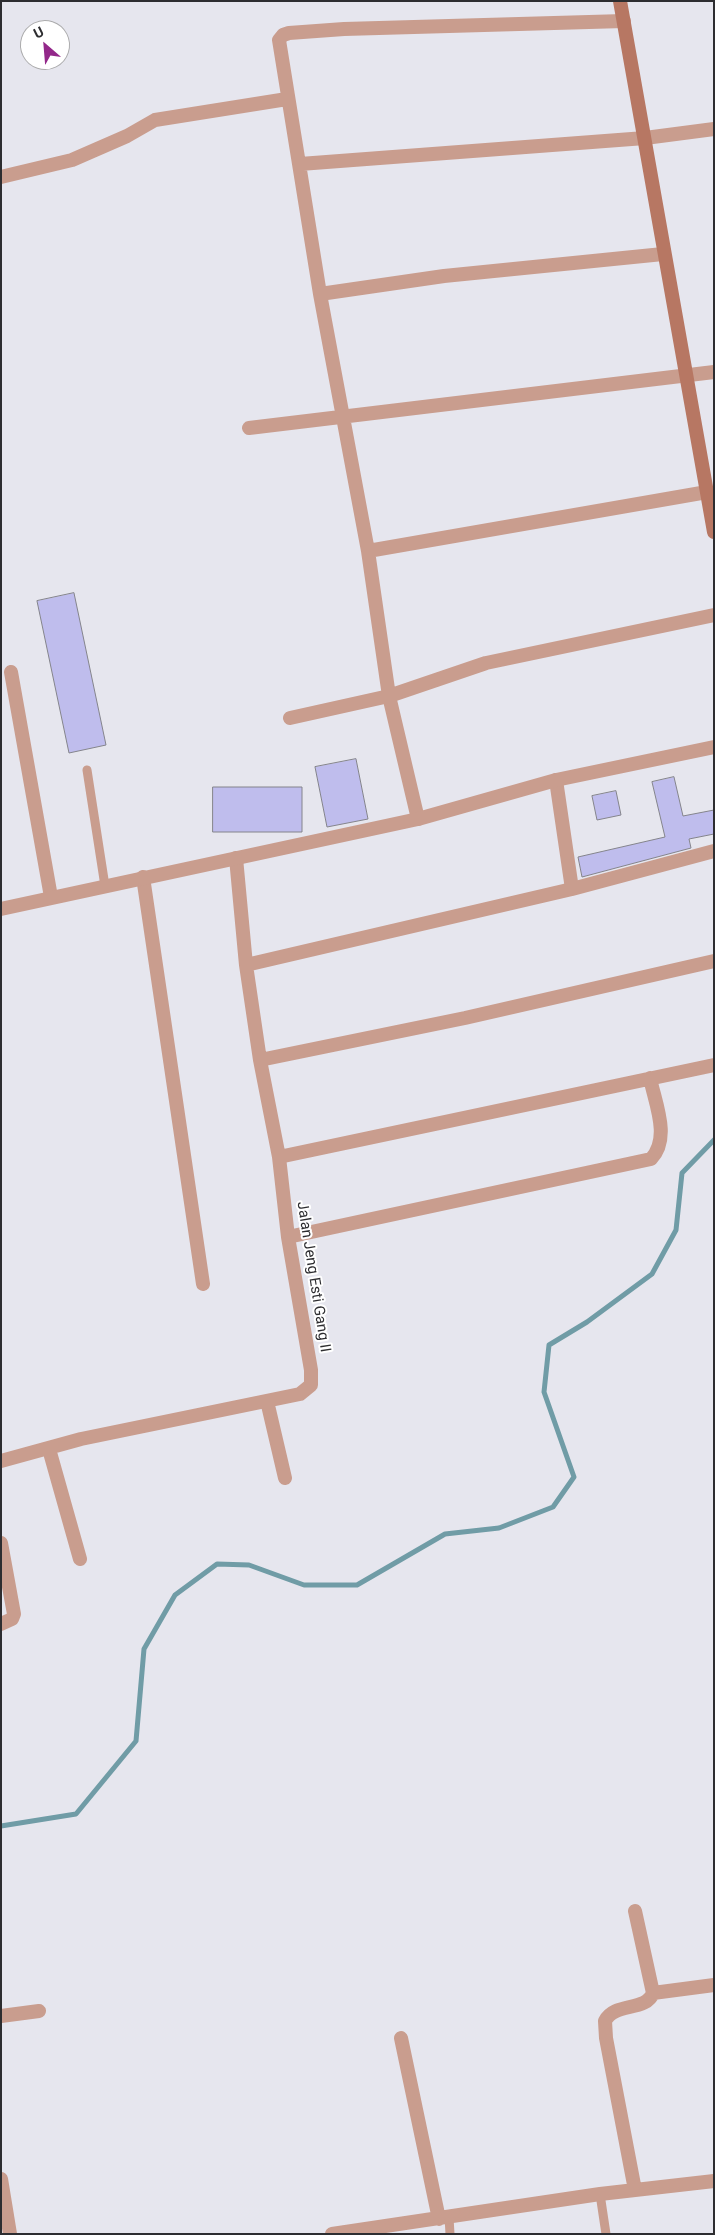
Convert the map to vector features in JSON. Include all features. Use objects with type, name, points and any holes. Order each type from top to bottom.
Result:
[{"type":"main road","points":[[620,1],[645,138],[663,254],[714,532]]},
{"type":"street","points":[[418,819],[389,696],[368,551],[320,294],[300,164],[287,99],[279,40],[283,35],[289,33],[344,29],[624,21]]},
{"type":"street","points":[[1,177],[72,160],[127,136],[155,120],[287,99]]},
{"type":"street","points":[[300,164],[645,138],[714,130]]},
{"type":"street","points":[[320,294],[444,276],[663,254]]},
{"type":"street","points":[[249,428],[686,377],[714,372]]},
{"type":"street","points":[[368,551],[707,492]]},
{"type":"street","points":[[290,718],[389,696],[486,663],[714,614]]},
{"type":"street","points":[[11,672],[51,897]]},
{"type":"street","points":[[1,908],[418,819],[556,780],[714,748]]},
{"type":"street","points":[[556,780],[572,889]]},
{"type":"street","points":[[246,965],[572,889],[714,851]]},
{"type":"street","name":"Jalan Jeng Esti Gang II","points":[[1,1461],[81,1440],[300,1394],[311,1385],[311,1370],[288,1237],[279,1157],[260,1060],[246,965],[236,858]]},
{"type":"street","points":[[143,877],[203,1284]]},
{"type":"street","points":[[260,1060],[465,1018],[714,961]]},
{"type":"street","points":[[279,1157],[714,1065]]},
{"type":"street","points":[[288,1237],[651,1159],[657,1153],[662,1130],[650,1078]]},
{"type":"street","points":[[267,1401],[285,1478]]},
{"type":"street","points":[[49,1449],[80,1560]]},
{"type":"street","points":[[1,1542],[14,1614],[12,1619],[1,1624]]},
{"type":"street","points":[[635,1911],[653,1992],[648,2001],[614,2011],[605,2021],[606,2038],[635,2190]]},
{"type":"street","points":[[653,1992],[714,1986]]},
{"type":"street","points":[[1,2016],[39,2011]]},
{"type":"street","points":[[401,2038],[444,2218]]},
{"type":"street","points":[[1,2178],[10,2234]]},
{"type":"street","points":[[332,2234],[600,2194],[714,2181]]},
{"type":"lane","points":[[88,770],[106,886]]},
{"type":"lane","points":[[600,2194],[606,2234]]},
{"type":"lane","points":[[444,2218],[450,2234]]},
{"type":"building","points":[[74,593],[106,745],[69,753],[37,601]]},
{"type":"building","points":[[356,759],[368,819],[327,827],[315,767]]},
{"type":"building","points":[[674,777],[683,816],[714,810],[714,834],[689,839],[691,848],[582,877],[578,857],[665,837],[652,782]]},
{"type":"building","points":[[213,787],[302,787],[302,832],[213,832]]},
{"type":"building","points":[[616,791],[621,815],[597,820],[592,796]]},
{"type":"waterway","points":[[1,1826],[76,1814],[136,1741],[144,1649],[175,1595],[217,1564],[249,1565],[304,1585],[357,1585],[445,1534],[499,1528],[553,1507],[574,1477],[544,1392],[549,1345],[587,1322],[652,1274],[676,1230],[682,1173],[714,1140]]}]
